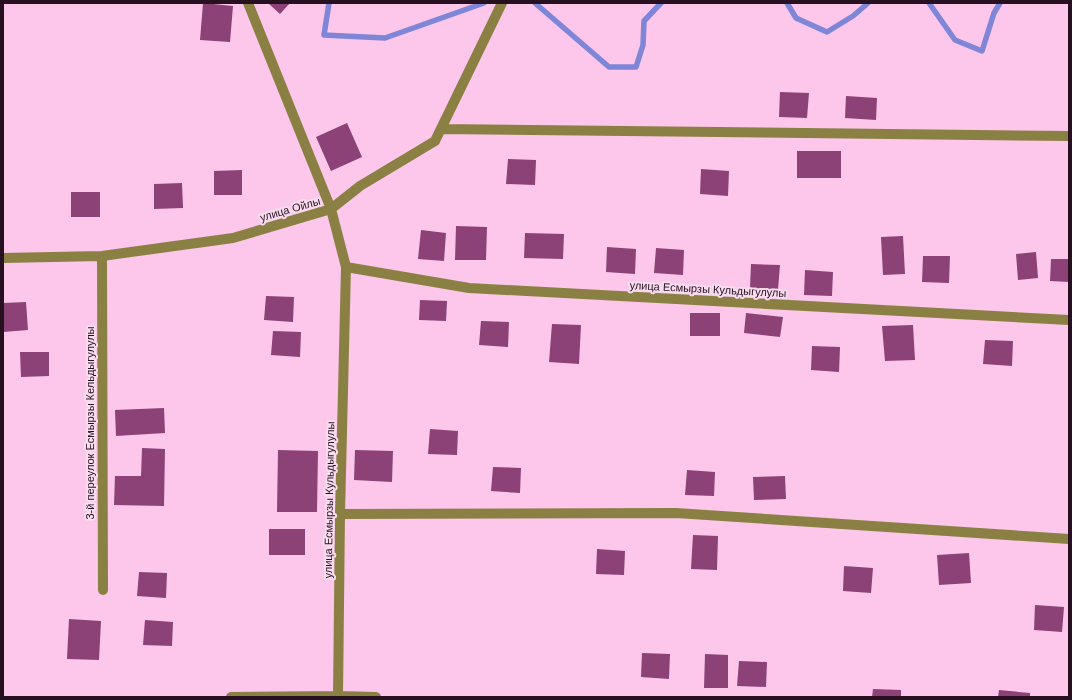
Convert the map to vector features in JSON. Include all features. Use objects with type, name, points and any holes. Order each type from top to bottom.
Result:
[{"type":"street","name":"улица Есмырзы Кульдыгулулы","points":[[248,3],[331,209],[346,267],[340,514],[338,696]]},
{"type":"street","name":"улица Ойлы","points":[[3,258],[102,256],[233,238],[331,209],[360,186],[435,141],[502,3]]},
{"type":"street","points":[[441,129],[1069,136]]},
{"type":"street","name":"3-й переулок Есмырзы Кельдыгулулы","points":[[102,256],[103,590]]},
{"type":"street","name":"улица Есмырзы Кульдыгулулы","points":[[346,267],[469,288],[1069,320]]},
{"type":"street","points":[[340,514],[676,513],[1069,539]]},
{"type":"street","points":[[232,697],[376,697]]},
{"type":"building","points":[[203,3],[233,6],[230,42],[200,40]]},
{"type":"building","points":[[268,3],[290,3],[280,14]]},
{"type":"building","points":[[780,92],[809,93],[807,118],[779,117]]},
{"type":"building","points":[[846,96],[877,98],[876,120],[845,118]]},
{"type":"building","points":[[347,123],[362,157],[331,171],[316,137]]},
{"type":"building","points":[[797,151],[841,151],[841,178],[797,178]]},
{"type":"building","points":[[508,159],[536,160],[535,185],[506,184]]},
{"type":"building","points":[[701,169],[729,171],[728,196],[700,194]]},
{"type":"building","points":[[242,170],[242,195],[214,195],[214,171]]},
{"type":"building","points":[[182,183],[183,208],[154,209],[154,184]]},
{"type":"building","points":[[71,192],[100,192],[100,217],[71,217]]},
{"type":"building","points":[[456,226],[487,227],[486,260],[455,260]]},
{"type":"building","points":[[421,230],[446,233],[444,261],[418,259]]},
{"type":"building","points":[[525,233],[564,234],[563,259],[524,258]]},
{"type":"building","points":[[903,236],[905,274],[883,275],[881,237]]},
{"type":"building","points":[[607,247],[636,249],[635,274],[606,272]]},
{"type":"building","points":[[656,248],[684,250],[683,275],[654,273]]},
{"type":"building","points":[[1036,252],[1038,278],[1018,280],[1016,254]]},
{"type":"building","points":[[923,256],[950,256],[949,283],[922,282]]},
{"type":"building","points":[[1051,259],[1069,259],[1069,282],[1050,281]]},
{"type":"building","points":[[751,264],[780,265],[778,290],[750,288]]},
{"type":"building","points":[[805,270],[833,272],[832,296],[804,295]]},
{"type":"building","points":[[266,296],[294,297],[293,322],[264,320]]},
{"type":"building","points":[[420,300],[447,301],[446,321],[419,320]]},
{"type":"building","points":[[26,302],[28,330],[3,332],[3,303]]},
{"type":"building","points":[[690,313],[720,313],[720,336],[690,336]]},
{"type":"building","points":[[746,313],[783,317],[780,337],[744,333]]},
{"type":"building","points":[[481,321],[509,322],[508,347],[479,345]]},
{"type":"building","points":[[552,324],[581,325],[579,364],[549,362]]},
{"type":"building","points":[[913,325],[915,360],[885,361],[882,326]]},
{"type":"building","points":[[273,331],[301,332],[300,357],[271,355]]},
{"type":"building","points":[[985,340],[1013,341],[1012,366],[983,364]]},
{"type":"building","points":[[812,346],[840,347],[839,372],[811,370]]},
{"type":"building","points":[[20,352],[49,352],[49,376],[21,377]]},
{"type":"building","points":[[164,408],[165,433],[116,436],[115,410]]},
{"type":"building","points":[[430,429],[458,431],[457,455],[428,454]]},
{"type":"building","points":[[142,448],[165,449],[164,506],[114,505],[115,476],[141,476]]},
{"type":"building","points":[[278,450],[318,451],[317,512],[277,512]]},
{"type":"building","points":[[355,450],[393,451],[392,482],[354,480]]},
{"type":"building","points":[[493,467],[521,468],[520,493],[491,491]]},
{"type":"building","points":[[687,470],[715,472],[714,496],[685,495]]},
{"type":"building","points":[[785,476],[786,499],[754,500],[753,477]]},
{"type":"building","points":[[269,529],[305,529],[305,555],[269,555]]},
{"type":"building","points":[[693,535],[718,536],[717,570],[691,569]]},
{"type":"building","points":[[597,549],[625,551],[624,575],[596,574]]},
{"type":"building","points":[[969,553],[971,583],[939,585],[937,555]]},
{"type":"building","points":[[844,566],[873,568],[871,593],[843,591]]},
{"type":"building","points":[[139,572],[167,573],[166,598],[137,596]]},
{"type":"building","points":[[1035,605],[1064,607],[1062,632],[1034,630]]},
{"type":"building","points":[[69,619],[101,621],[99,660],[67,659]]},
{"type":"building","points":[[145,620],[173,622],[172,646],[143,645]]},
{"type":"building","points":[[642,653],[670,654],[669,679],[641,677]]},
{"type":"building","points":[[705,654],[728,655],[728,688],[704,688]]},
{"type":"building","points":[[739,661],[767,662],[766,687],[737,686]]},
{"type":"building","points":[[873,689],[901,690],[901,697],[872,697]]},
{"type":"building","points":[[999,690],[1030,693],[1030,697],[998,697]]},
{"type":"waterway","points":[[329,3],[324,35],[385,38],[484,3]]},
{"type":"waterway","points":[[535,3],[609,67],[636,67],[643,45],[644,21],[661,3]]},
{"type":"waterway","points":[[787,3],[796,18],[827,32],[853,16],[868,3]]},
{"type":"waterway","points":[[929,3],[955,40],[982,51],[994,13],[1000,3]]}]
